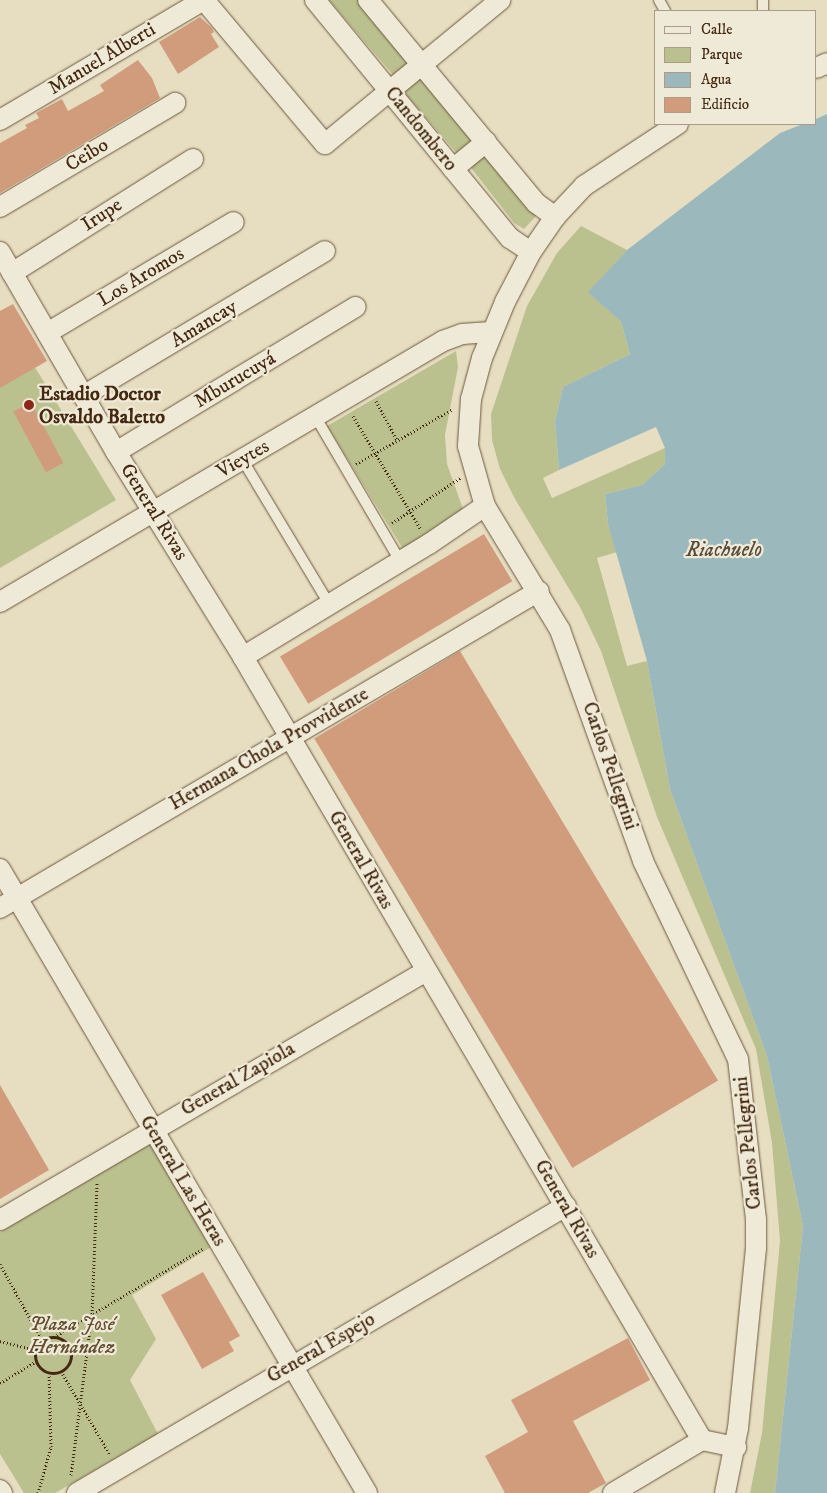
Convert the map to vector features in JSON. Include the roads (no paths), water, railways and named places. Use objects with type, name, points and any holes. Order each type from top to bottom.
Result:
[{"type":"street","name":"Manuel Alberti","points":[[0,120],[204,0]]},
{"type":"street","points":[[204,0],[325,144],[500,0]]},
{"type":"street","name":"Candombero","points":[[315,0],[510,238],[530,252]]},
{"type":"street","name":"Candombero","points":[[368,0],[536,203],[555,217]]},
{"type":"street","name":"Ceibo","points":[[0,207],[174,103]]},
{"type":"street","name":"Carlos Pellegrini","points":[[676,125],[604,170],[584,186],[555,217],[530,252],[491,332],[471,399],[468,446],[473,469],[486,506],[539,591],[580,680],[644,861],[738,1059],[756,1219],[756,1248],[736,1447],[725,1493]]},
{"type":"street","points":[[453,169],[486,142]]},
{"type":"street","name":"Irupe","points":[[12,273],[193,159]]},
{"type":"street","name":"Los Aromos","points":[[47,333],[234,222]]},
{"type":"street","name":"General Rivas","points":[[0,252],[116,452],[243,657],[702,1440]]},
{"type":"street","name":"Amancay","points":[[83,396],[325,252]]},
{"type":"street","name":"Mburucuyá","points":[[116,452],[355,307]]},
{"type":"street","name":"Vieytes","points":[[0,602],[443,341],[462,334],[491,332]]},
{"type":"street","points":[[243,657],[429,544],[486,506]]},
{"type":"street","name":"Hermana Chola Provvidente","points":[[8,903],[539,591]]},
{"type":"street","name":"General Las Heras","points":[[0,869],[8,903],[152,1128],[367,1493]]},
{"type":"street","name":"General Zapiola","points":[[0,1220],[152,1128],[426,970]]},
{"type":"street","name":"General Espejo","points":[[74,1488],[119,1469],[291,1365],[566,1206]]},
{"type":"street","points":[[613,1493],[702,1440],[736,1447]]},
{"type":"lane","points":[[315,416],[400,560]]},
{"type":"lane","points":[[242,459],[330,604]]},
{"type":"water","name":"Riachuelo","points":[[827,114],[827,1493],[775,1493],[803,1226],[767,1056],[670,789],[647,661],[608,524],[605,494],[642,485],[665,464],[665,448],[656,427],[559,470],[555,421],[563,387],[630,354],[621,322],[588,292],[627,250],[780,133],[800,125],[817,125],[817,119]]},
{"type":"place","name":"Estadio Doctor Osvaldo Baletto","points":[[29,405]]},
{"type":"park label","name":"Plaza José Hernández","points":[[72,1336]]}]
